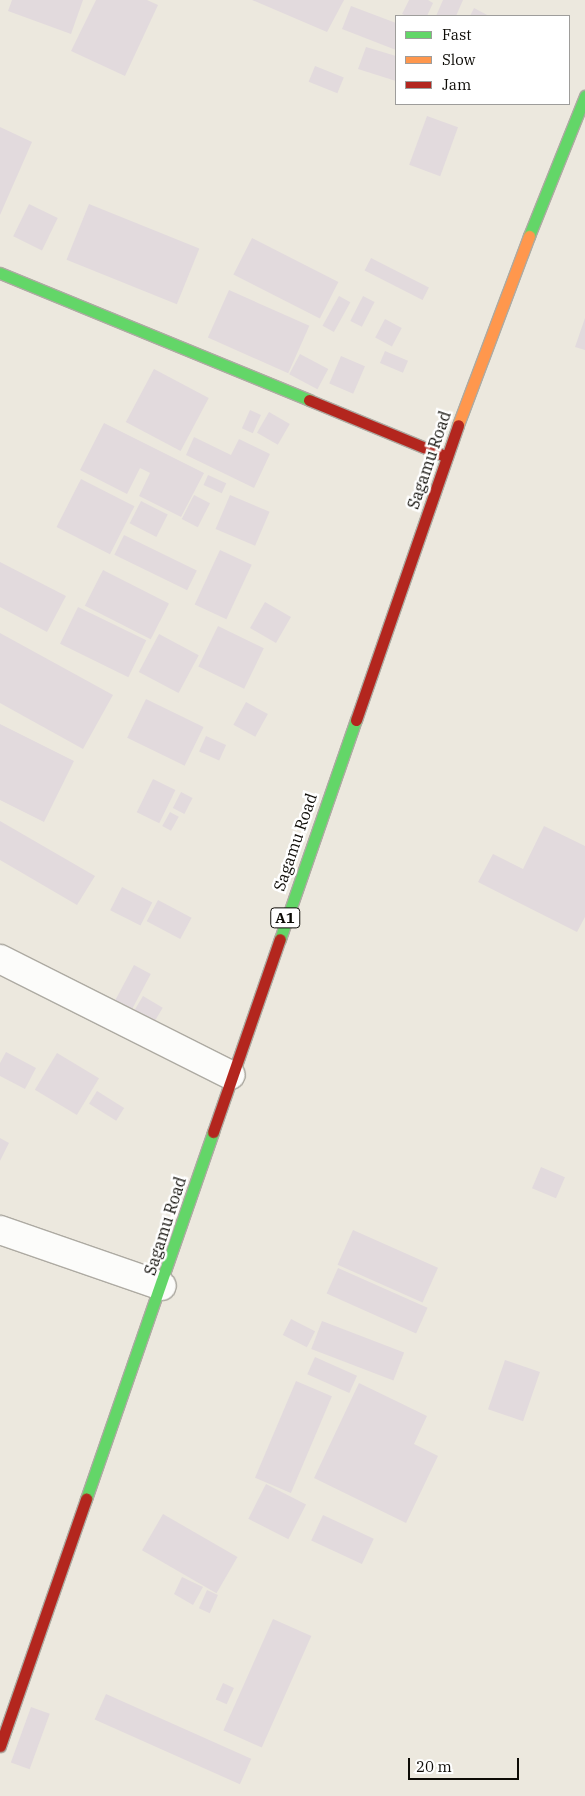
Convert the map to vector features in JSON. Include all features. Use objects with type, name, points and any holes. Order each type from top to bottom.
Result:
[{"type":"main road","name":"Sagamu Road","points":[[0,1746],[162,1286],[231,1075],[488,339],[585,96]]},
{"type":"main road","points":[[0,273],[447,457]]},
{"type":"street","points":[[0,959],[231,1075]]},
{"type":"street","points":[[0,1230],[162,1286]]},
{"type":"building","points":[[12,0],[83,0],[71,34],[8,11]]},
{"type":"building","points":[[96,0],[147,0],[158,5],[125,76],[71,51]]},
{"type":"building","points":[[252,0],[344,0],[327,32]]},
{"type":"building","points":[[409,0],[428,0],[433,3],[427,15],[402,14]]},
{"type":"building","points":[[443,0],[463,0],[456,15],[436,15]]},
{"type":"building","points":[[351,6],[395,23],[395,50],[342,29]]},
{"type":"building","points":[[474,8],[487,15],[470,15]]},
{"type":"building","points":[[366,47],[395,56],[395,81],[358,69]]},
{"type":"building","points":[[315,66],[344,78],[337,93],[309,82]]},
{"type":"building","points":[[427,116],[458,127],[440,176],[409,165]]},
{"type":"building","points":[[0,127],[32,142],[0,215]]},
{"type":"building","points":[[29,204],[58,218],[42,250],[13,236]]},
{"type":"building","points":[[89,204],[199,249],[177,304],[67,260]]},
{"type":"building","points":[[252,238],[338,282],[320,319],[233,275]]},
{"type":"building","points":[[371,258],[429,288],[423,300],[365,270]]},
{"type":"building","points":[[229,290],[309,326],[288,373],[208,338]]},
{"type":"building","points":[[339,296],[350,302],[334,332],[323,326]]},
{"type":"building","points":[[363,296],[375,302],[362,327],[350,321]]},
{"type":"building","points":[[585,318],[585,350],[575,347]]},
{"type":"building","points":[[385,319],[402,328],[392,346],[375,338]]},
{"type":"building","points":[[385,351],[408,361],[403,373],[380,363]]},
{"type":"building","points":[[300,354],[328,369],[317,389],[289,374]]},
{"type":"building","points":[[341,356],[365,366],[353,394],[329,384]]},
{"type":"building","points":[[154,369],[209,398],[181,451],[126,422]]},
{"type":"building","points":[[250,410],[261,415],[253,433],[242,428]]},
{"type":"building","points":[[269,412],[290,424],[278,445],[257,433]]},
{"type":"building","points":[[104,423],[204,473],[181,517],[139,496],[150,473],[140,468],[127,494],[80,470]]},
{"type":"building","points":[[194,437],[231,455],[239,439],[270,454],[254,488],[186,455]]},
{"type":"building","points":[[208,475],[226,483],[222,493],[204,485]]},
{"type":"building","points":[[81,479],[134,506],[110,554],[56,527]]},
{"type":"building","points":[[194,495],[210,503],[198,527],[182,519]]},
{"type":"building","points":[[230,495],[270,512],[255,546],[216,529]]},
{"type":"building","points":[[141,501],[168,515],[156,537],[130,523]]},
{"type":"building","points":[[124,535],[197,571],[187,590],[114,555]]},
{"type":"building","points":[[220,550],[252,565],[226,619],[195,604]]},
{"type":"building","points":[[0,562],[66,596],[47,632],[0,607]]},
{"type":"building","points":[[103,570],[169,604],[151,639],[85,606]]},
{"type":"building","points":[[265,602],[291,617],[276,643],[250,628]]},
{"type":"building","points":[[78,607],[146,640],[128,677],[60,644]]},
{"type":"building","points":[[218,626],[264,648],[244,689],[198,666]]},
{"type":"building","points":[[0,633],[113,695],[83,749],[0,703]]},
{"type":"building","points":[[159,634],[199,655],[179,693],[139,672]]},
{"type":"building","points":[[146,699],[204,727],[185,766],[127,738]]},
{"type":"building","points":[[246,702],[268,714],[255,737],[233,725]]},
{"type":"building","points":[[0,724],[74,761],[44,822],[0,800]]},
{"type":"building","points":[[206,736],[226,745],[219,760],[199,752]]},
{"type":"building","points":[[153,779],[175,790],[159,823],[137,812]]},
{"type":"building","points":[[181,792],[193,798],[184,814],[173,808]]},
{"type":"building","points":[[170,812],[179,817],[171,831],[162,826]]},
{"type":"building","points":[[0,821],[95,876],[77,905],[0,860]]},
{"type":"building","points":[[544,826],[585,846],[585,917],[577,932],[478,882],[493,854],[523,869]]},
{"type":"building","points":[[122,887],[152,902],[140,926],[110,910]]},
{"type":"building","points":[[158,900],[192,918],[180,939],[147,921]]},
{"type":"building","points":[[134,965],[151,974],[127,1019],[110,1010]]},
{"type":"building","points":[[143,996],[163,1008],[154,1022],[134,1011]]},
{"type":"building","points":[[6,1052],[36,1068],[25,1089],[0,1076],[0,1063]]},
{"type":"building","points":[[57,1053],[99,1078],[77,1115],[35,1090]]},
{"type":"building","points":[[97,1091],[124,1108],[116,1121],[89,1104]]},
{"type":"building","points":[[0,1138],[9,1143],[0,1161]]},
{"type":"building","points":[[541,1167],[565,1177],[556,1198],[532,1188]]},
{"type":"building","points":[[353,1230],[438,1268],[423,1303],[338,1265]]},
{"type":"building","points":[[338,1268],[428,1308],[416,1333],[327,1294]]},
{"type":"building","points":[[291,1319],[315,1331],[307,1347],[283,1335]]},
{"type":"building","points":[[322,1321],[404,1353],[393,1381],[311,1349]]},
{"type":"building","points":[[315,1357],[357,1376],[349,1393],[307,1374]]},
{"type":"building","points":[[505,1360],[540,1372],[523,1421],[488,1409]]},
{"type":"building","points":[[296,1381],[332,1396],[291,1493],[255,1478]]},
{"type":"building","points":[[359,1383],[427,1416],[414,1444],[438,1456],[406,1523],[314,1478]]},
{"type":"building","points":[[266,1484],[306,1504],[288,1539],[248,1519]]},
{"type":"building","points":[[163,1514],[237,1557],[216,1593],[142,1550]]},
{"type":"building","points":[[323,1515],[374,1539],[362,1564],[311,1540]]},
{"type":"building","points":[[182,1577],[203,1587],[193,1605],[174,1594]]},
{"type":"building","points":[[207,1590],[218,1595],[210,1613],[199,1608]]},
{"type":"building","points":[[273,1619],[311,1636],[262,1748],[223,1730]]},
{"type":"building","points":[[223,1683],[234,1688],[227,1704],[216,1699]]},
{"type":"building","points":[[106,1694],[251,1759],[240,1784],[95,1720]]},
{"type":"building","points":[[31,1707],[50,1714],[30,1769],[11,1762]]},
{"type":"traffic: fast","points":[[529,236],[585,96]]},
{"type":"traffic: fast","points":[[0,273],[309,400]]},
{"type":"traffic: fast","points":[[280,939],[356,720]]},
{"type":"traffic: fast","points":[[86,1499],[213,1132]]},
{"type":"traffic: slow","points":[[458,425],[529,236]]},
{"type":"traffic: jam","points":[[309,400],[447,457]]},
{"type":"traffic: jam","points":[[356,720],[458,425]]},
{"type":"traffic: jam","points":[[213,1132],[280,939]]},
{"type":"traffic: jam","points":[[0,1746],[86,1499]]}]
